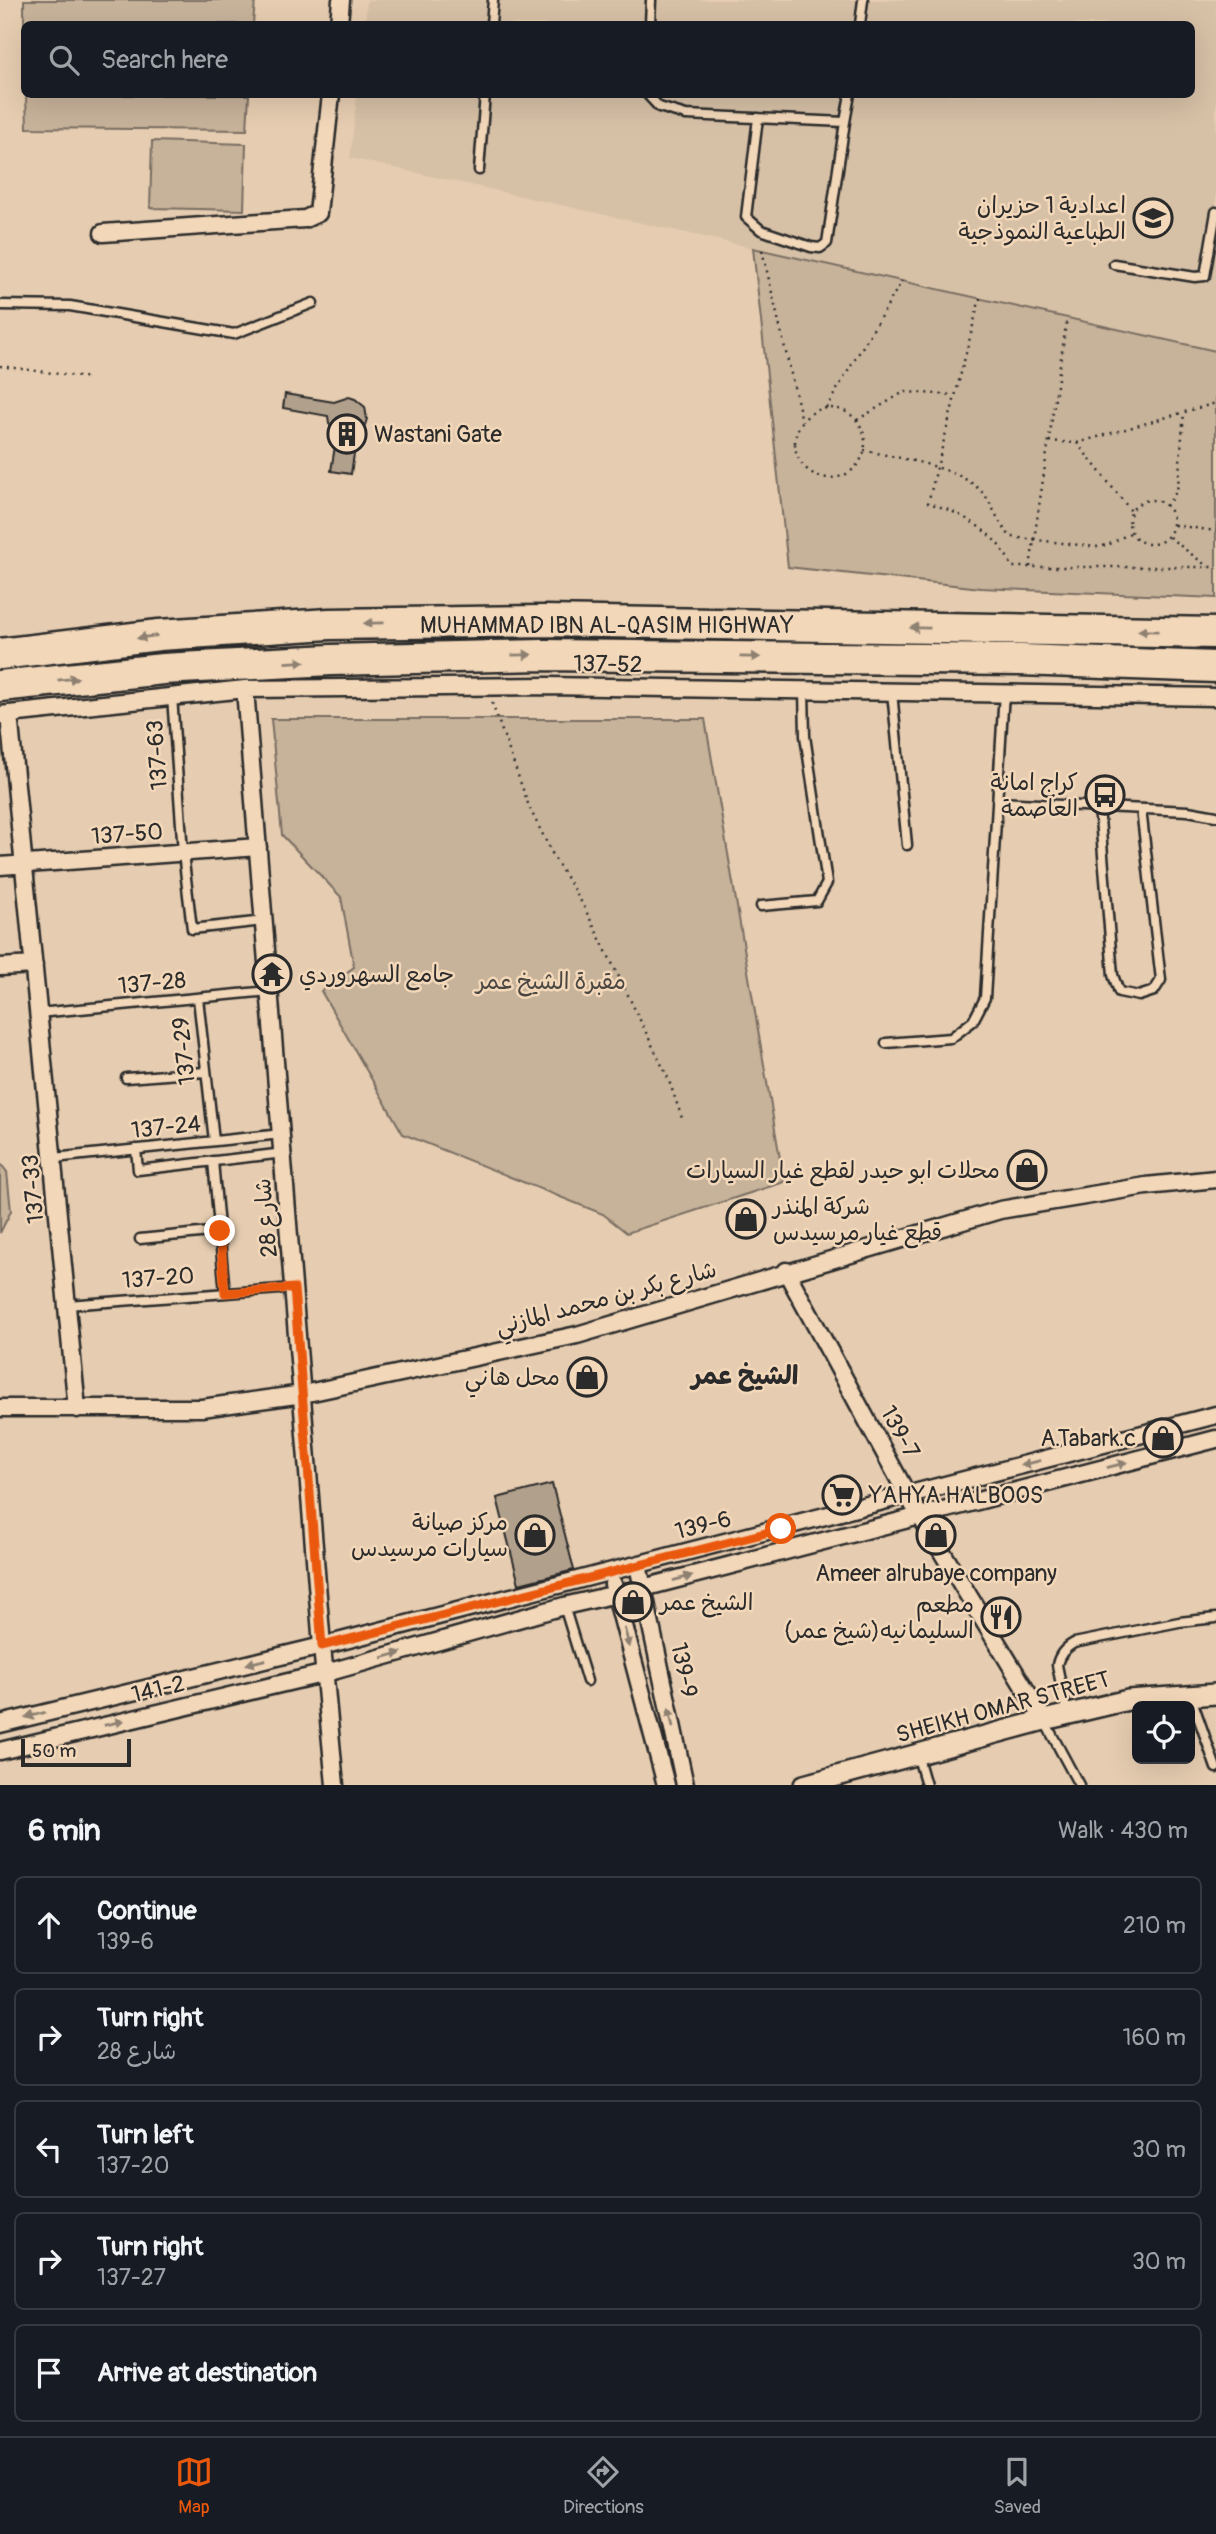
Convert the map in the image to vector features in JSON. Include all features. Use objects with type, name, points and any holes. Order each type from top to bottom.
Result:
[{"type":"highway","name":"MUHAMMAD IBN AL-QASIM HIGHWAY","points":[[0,654],[159,635],[329,624],[545,621],[1216,633]]},
{"type":"highway","name":"MUHAMMAD IBN AL-QASIM HIGHWAY","points":[[3,705],[163,669],[331,660],[529,655],[1020,660],[1216,667]]},
{"type":"street","points":[[339,21],[341,0]]},
{"type":"street","points":[[103,233],[305,219],[318,213],[331,98]]},
{"type":"street","name":"137-52","points":[[3,705],[173,696],[245,689],[486,687],[1216,697]]},
{"type":"street","name":"شارع 28","points":[[245,689],[335,1785]]},
{"type":"street","name":"137-33","points":[[3,705],[24,864],[77,1409]]},
{"type":"street","name":"137-50","points":[[0,866],[258,848]]},
{"type":"street","points":[[0,967],[34,965]]},
{"type":"street","name":"شارع بكر بن محمد المازني","points":[[0,1408],[202,1408],[303,1394],[577,1335],[1000,1210],[1146,1186],[1216,1179]]},
{"type":"street","name":"139-7","points":[[786,1272],[908,1496],[1044,1720]]},
{"type":"street","name":"139-6","points":[[322,1646],[1216,1415]]},
{"type":"street","name":"139-6","points":[[326,1673],[564,1606],[643,1588],[1216,1439]]},
{"type":"street","name":"139-9","points":[[638,1565],[685,1785]]},
{"type":"street","name":"139-9","points":[[610,1572],[666,1785]]},
{"type":"street","name":"141-2","points":[[0,1724],[322,1646]]},
{"type":"street","name":"141-2","points":[[0,1751],[326,1673]]},
{"type":"street","name":"SHEIKH OMAR STREET","points":[[806,1785],[1044,1720],[1128,1700],[1216,1694]]},
{"type":"lane","points":[[491,21],[493,0]]},
{"type":"lane","points":[[650,21],[652,0]]},
{"type":"lane","points":[[860,21],[863,0]]},
{"type":"lane","points":[[479,170],[485,98]]},
{"type":"lane","points":[[651,98],[659,107],[686,115],[845,122]]},
{"type":"lane","points":[[758,118],[746,217],[761,230],[820,248],[827,243],[849,98]]},
{"type":"lane","points":[[1114,264],[1195,278],[1205,276],[1216,212]]},
{"type":"lane","points":[[0,305],[70,306],[234,334],[313,303]]},
{"type":"lane","points":[[761,906],[817,901],[827,883],[805,736],[804,690]]},
{"type":"lane","points":[[892,692],[907,845]]},
{"type":"lane","points":[[886,1043],[951,1038],[973,1021],[985,998],[1004,692]]},
{"type":"lane","name":"137-63","points":[[173,696],[183,853],[192,929],[264,921]]},
{"type":"lane","points":[[997,802],[1188,811],[1216,816]]},
{"type":"lane","points":[[1099,807],[1113,975],[1119,992],[1139,996],[1154,991],[1161,980],[1141,809]]},
{"type":"lane","name":"137-28","points":[[38,1013],[270,991]]},
{"type":"lane","name":"137-29","points":[[198,998],[214,1141]]},
{"type":"lane","points":[[126,1078],[205,1072]]},
{"type":"lane","name":"137-24","points":[[54,1158],[282,1134]]},
{"type":"lane","points":[[136,1149],[138,1170],[284,1153]]},
{"type":"lane","points":[[213,1161],[225,1293]]},
{"type":"lane","points":[[140,1239],[220,1231]]},
{"type":"lane","name":"137-20","points":[[67,1305],[294,1288]]},
{"type":"lane","points":[[564,1606],[587,1681]]},
{"type":"lane","points":[[1067,1714],[1057,1665],[1058,1659],[1068,1646],[1178,1622],[1216,1618]]},
{"type":"lane","points":[[1190,1694],[1216,1768]]},
{"type":"lane","points":[[1044,1720],[1079,1785]]},
{"type":"lane","points":[[917,1754],[926,1785]]},
{"type":"path","points":[[762,250],[802,421]]},
{"type":"path","points":[[826,408],[902,281]]},
{"type":"path","points":[[980,298],[928,503],[948,508],[981,529],[1004,550],[1012,567],[1216,567]]},
{"type":"path","points":[[1030,567],[1067,318]]},
{"type":"path","points":[[0,366],[90,378]]},
{"type":"path","points":[[857,421],[904,391],[955,395]]},
{"type":"path","points":[[1049,441],[1077,443],[1216,403]]},
{"type":"path","points":[[826,408],[843,410],[857,421],[864,435],[864,450],[856,467],[846,475],[835,478],[822,478],[802,466],[794,444],[802,421],[811,413],[826,408]]},
{"type":"path","points":[[1166,506],[1178,486],[1184,412]]},
{"type":"path","points":[[1077,443],[1131,511]]},
{"type":"path","points":[[864,450],[937,468],[969,480],[981,490],[996,511],[1006,532],[1012,537],[1096,547],[1108,545],[1130,533]]},
{"type":"path","points":[[1157,500],[1166,506],[1172,515],[1173,525],[1168,537],[1148,545],[1135,539],[1128,525],[1131,511],[1136,505],[1157,500]]},
{"type":"path","points":[[1173,525],[1216,531]]},
{"type":"path","points":[[1168,537],[1208,567]]},
{"type":"path","points":[[486,687],[530,808],[633,1005],[668,1078],[683,1121]]},
{"type":"shaded area","points":[[367,0],[1216,0],[1216,351],[350,158],[357,98],[1195,98],[1195,21],[365,21]]},
{"type":"green space","points":[[24,0],[255,0],[253,21],[24,21]]},
{"type":"green space","points":[[26,98],[249,98],[247,130],[27,128]]},
{"type":"green space","points":[[152,141],[246,144],[244,210],[150,208]]},
{"type":"green space","points":[[753,248],[1216,351],[1216,598],[981,588],[788,567]]},
{"type":"green space","name":"مقبرة الشيخ عمر","points":[[271,719],[705,719],[784,1182],[627,1233],[603,1214],[403,1134],[321,991],[354,967],[341,897],[282,835]]},
{"type":"green space","points":[[0,1163],[7,1172],[11,1211],[0,1233]]},
{"type":"building","name":"Wastani Gate","points":[[285,394],[334,402],[349,397],[365,407],[367,419],[357,434],[351,474],[331,471],[337,434],[329,423],[328,416],[283,408]]},
{"type":"building","name":"مركز صيانة سيارات مرسيدس","points":[[552,1484],[574,1570],[519,1584],[497,1498]]},
{"type":"place","name":"اعدادية 1 حزيران الطباعية النموذجية","points":[[1153,218]]},
{"type":"place","name":"Wastani Gate","points":[[347,434]]},
{"type":"place","name":"كراج امانة العاصمة","points":[[1105,795]]},
{"type":"place","name":"جامع السهروردي","points":[[272,974]]},
{"type":"place","name":"محلات ابو حيدر لقطع غيار السيارات","points":[[1027,1170]]},
{"type":"place","name":"شركة المنذر قطع غيار مرسيدس","points":[[746,1219]]},
{"type":"place","name":"محل هاني","points":[[587,1377]]},
{"type":"place","name":"A.Tabark.c","points":[[1163,1438]]},
{"type":"place","name":"YAHYA HALBOOS","points":[[842,1495]]},
{"type":"place","name":"مركز صيانة سيارات مرسيدس","points":[[535,1535]]},
{"type":"place","name":"Ameer alrubaye company","points":[[936,1535]]},
{"type":"place","name":"الشيخ عمر","points":[[633,1602]]},
{"type":"place","name":"مطعم السليمانيه(شيخ عمر)","points":[[1001,1617]]},
{"type":"district","name":"الشيخ عمر","points":[[745,1376]]},
{"type":"route","points":[[220,1231],[225,1293],[294,1288],[322,1646],[781,1529]]}]
